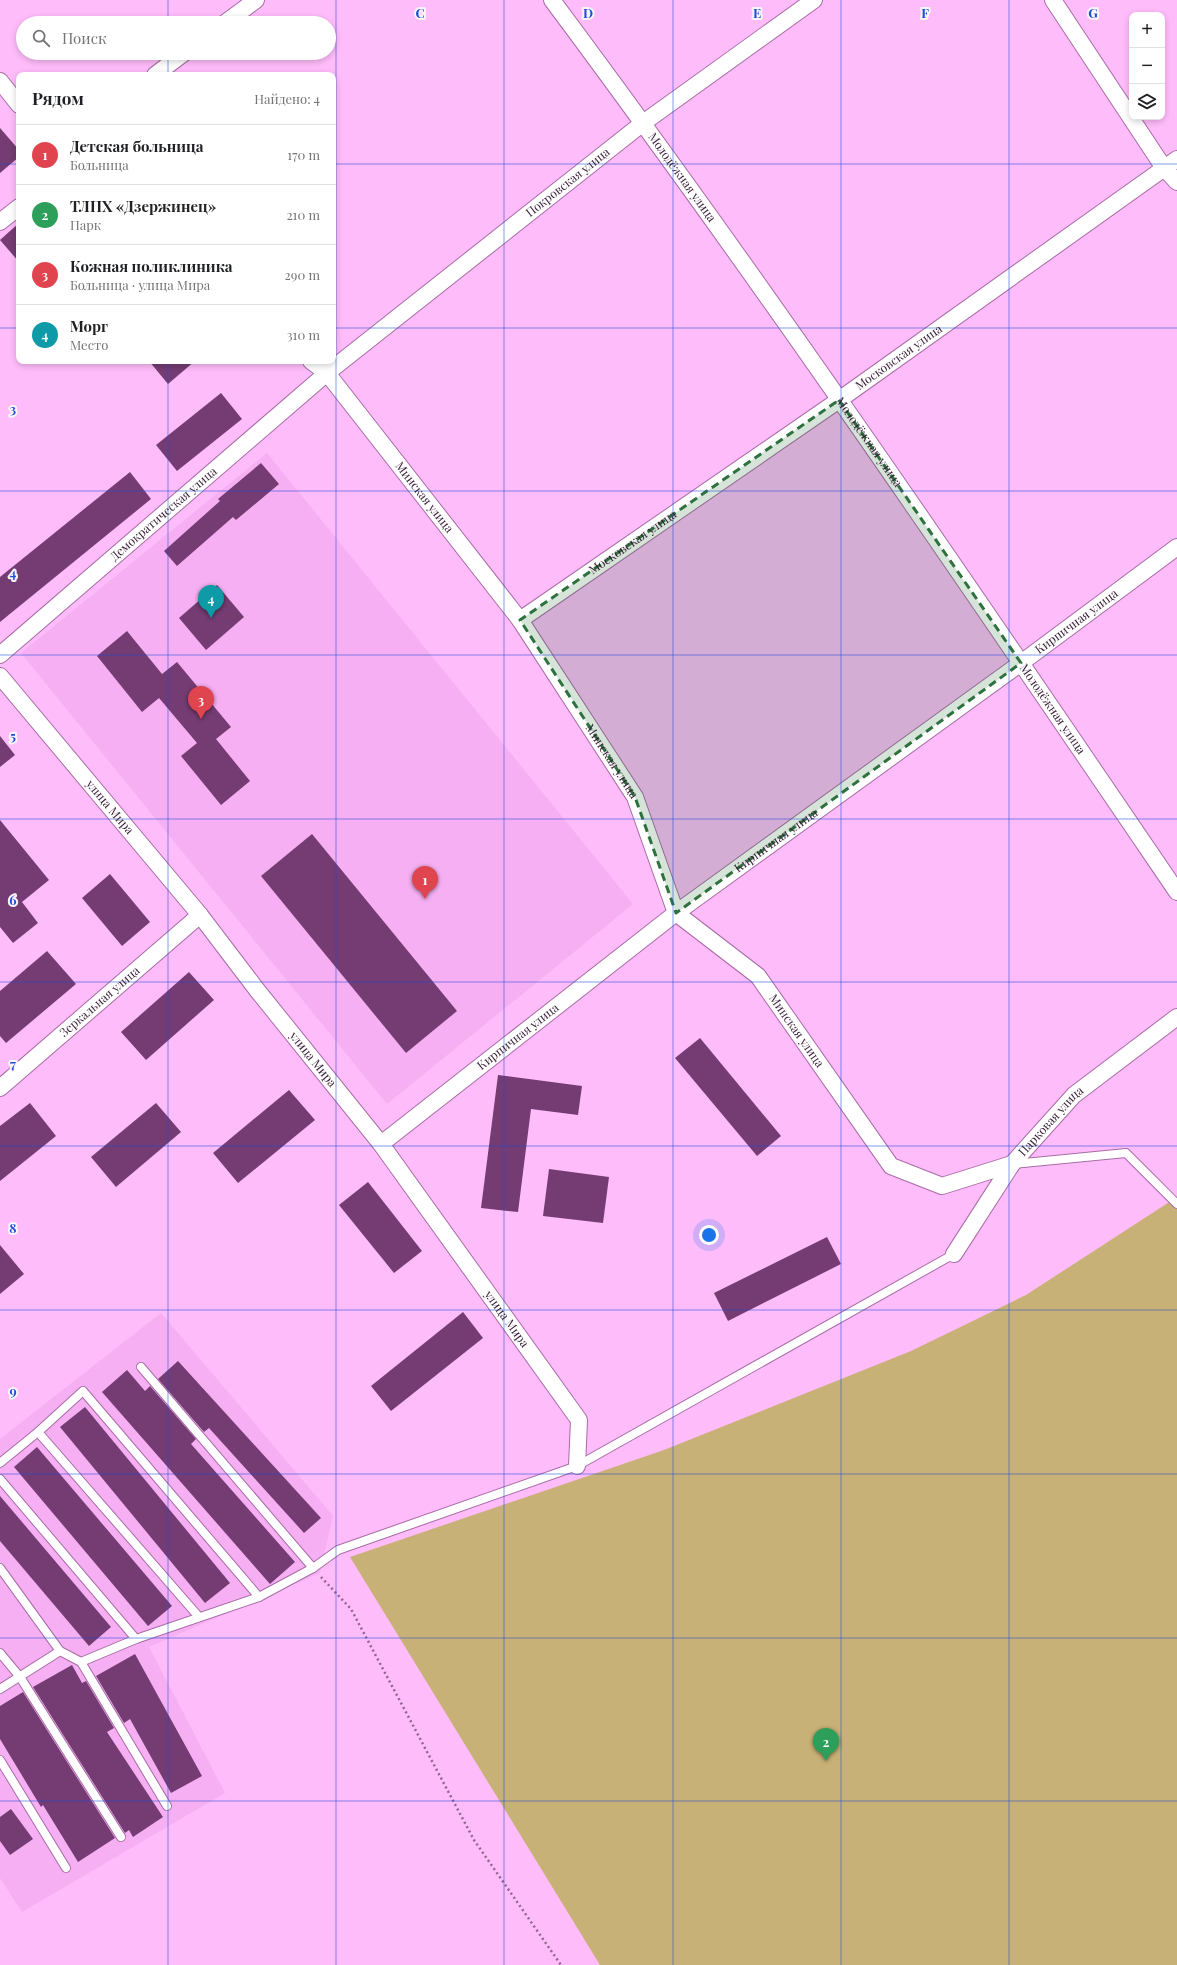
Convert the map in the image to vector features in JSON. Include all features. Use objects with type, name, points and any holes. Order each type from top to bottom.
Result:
[{"type":"street","points":[[234,16],[256,0]]},
{"type":"street","name":"Молодёжная улица","points":[[552,0],[644,123],[1021,663],[1177,892]]},
{"type":"street","name":"Покровская улица","points":[[327,373],[644,123],[814,0]]},
{"type":"street","points":[[1053,0],[1171,163],[1177,182]]},
{"type":"street","points":[[159,72],[175,60]]},
{"type":"street","points":[[0,82],[16,102]]},
{"type":"street","name":"Московская улица","points":[[520,620],[838,400],[1171,163]]},
{"type":"street","points":[[0,222],[16,209]]},
{"type":"street","name":"Минская улица","points":[[315,364],[327,373],[520,620],[635,797],[676,913],[758,976],[891,1166],[942,1186],[1012,1164]]},
{"type":"street","name":"Демократическая улица","points":[[0,655],[327,373]]},
{"type":"street","name":"Кирпичная улица","points":[[381,1144],[676,913],[1021,663],[1177,547]]},
{"type":"street","name":"улица Мира","points":[[0,676],[200,915],[257,990],[381,1144],[579,1420],[577,1466]]},
{"type":"street","name":"Зеркальная улица","points":[[0,1088],[200,915]]},
{"type":"street","name":"Парковая улица","points":[[954,1254],[1012,1164],[1074,1095],[1177,1017]]},
{"type":"lane","points":[[1012,1164],[1126,1152],[1177,1204]]},
{"type":"lane","points":[[81,1662],[136,1639],[259,1597],[313,1568],[338,1550],[577,1466],[954,1254]]},
{"type":"lane","points":[[141,1367],[313,1568]]},
{"type":"lane","points":[[0,1462],[38,1432],[83,1390],[259,1597]]},
{"type":"lane","points":[[38,1432],[199,1617]]},
{"type":"lane","points":[[0,1479],[136,1639]]},
{"type":"lane","points":[[0,1568],[60,1651],[81,1662],[167,1806]]},
{"type":"lane","points":[[0,1689],[60,1651]]},
{"type":"lane","points":[[0,1653],[20,1677],[121,1837]]},
{"type":"lane","points":[[0,1760],[66,1868]]},
{"type":"path","points":[[313,1568],[351,1609],[474,1840],[561,1965]]},
{"type":"highlighted area","points":[[839,400],[1021,663],[676,913],[635,797],[520,620]]},
{"type":"shaded area","points":[[267,453],[633,904],[387,1104],[21,653]]},
{"type":"shaded area","points":[[1177,1197],[1177,1965],[600,1965],[350,1557],[664,1450],[911,1351],[1026,1295]]},
{"type":"shaded area","points":[[161,1313],[333,1516],[320,1573],[149,1647],[225,1793],[22,1912],[0,1878],[0,1439]]},
{"type":"building","points":[[0,128],[16,147],[16,160],[0,173]]},
{"type":"building","points":[[16,226],[16,259],[0,240]]},
{"type":"building","points":[[151,364],[191,364],[168,384]]},
{"type":"building","points":[[221,393],[242,419],[177,471],[156,445]]},
{"type":"building","points":[[261,463],[279,484],[236,520],[233,517],[177,566],[164,551],[220,501],[218,499]]},
{"type":"building","points":[[130,472],[151,499],[0,622],[0,577]]},
{"type":"building","points":[[217,585],[244,617],[206,650],[179,618]]},
{"type":"building","points":[[127,631],[162,674],[177,662],[231,727],[216,739],[250,781],[221,805],[181,756],[197,743],[159,698],[142,712],[97,656]]},
{"type":"building","points":[[0,736],[15,755],[0,767]]},
{"type":"building","points":[[0,820],[49,880],[22,902],[38,923],[13,943],[0,927]]},
{"type":"building","points":[[312,834],[457,1011],[406,1053],[261,876]]},
{"type":"building","points":[[110,874],[150,922],[122,946],[82,898]]},
{"type":"building","points":[[47,951],[76,984],[6,1043],[0,1036],[0,991]]},
{"type":"building","points":[[189,972],[214,1000],[146,1060],[121,1032]]},
{"type":"building","points":[[700,1038],[781,1136],[757,1156],[675,1058]]},
{"type":"building","points":[[498,1075],[582,1086],[578,1115],[531,1109],[518,1212],[481,1208]]},
{"type":"building","points":[[289,1090],[315,1120],[238,1183],[213,1153]]},
{"type":"building","points":[[30,1103],[56,1136],[0,1181],[0,1126]]},
{"type":"building","points":[[156,1103],[181,1132],[116,1187],[91,1157]]},
{"type":"building","points":[[549,1169],[609,1177],[603,1223],[543,1216]]},
{"type":"building","points":[[368,1182],[422,1251],[394,1273],[339,1205]]},
{"type":"building","points":[[827,1237],[841,1264],[728,1321],[714,1293]]},
{"type":"building","points":[[0,1245],[24,1274],[0,1294]]},
{"type":"building","points":[[463,1312],[483,1338],[391,1411],[371,1386]]},
{"type":"building","points":[[178,1361],[321,1518],[304,1533],[209,1428],[204,1432],[158,1379]]},
{"type":"building","points":[[127,1370],[145,1391],[150,1386],[196,1439],[191,1444],[295,1562],[270,1584],[102,1392]]},
{"type":"building","points":[[85,1407],[230,1583],[205,1603],[60,1427]]},
{"type":"building","points":[[37,1447],[172,1606],[148,1626],[14,1467]]},
{"type":"building","points":[[0,1496],[111,1627],[89,1646],[0,1541]]},
{"type":"building","points":[[135,1654],[202,1776],[171,1793],[130,1719],[124,1723],[96,1676]]},
{"type":"building","points":[[72,1665],[82,1683],[86,1681],[114,1728],[107,1732],[163,1817],[133,1837],[129,1830],[125,1833],[33,1687]]},
{"type":"building","points":[[23,1692],[115,1838],[78,1862],[43,1805],[41,1807],[0,1739],[0,1706]]},
{"type":"building","points":[[11,1809],[33,1839],[10,1855],[0,1841],[0,1817]]},
{"type":"place","name":"Морг","points":[[211,618]]},
{"type":"place","name":"Кожная поликлиника","points":[[201,719]]},
{"type":"place","name":"Детская больница","points":[[425,899]]},
{"type":"place","name":"ТЛПХ «Дзержинец»","points":[[826,1761]]}]
